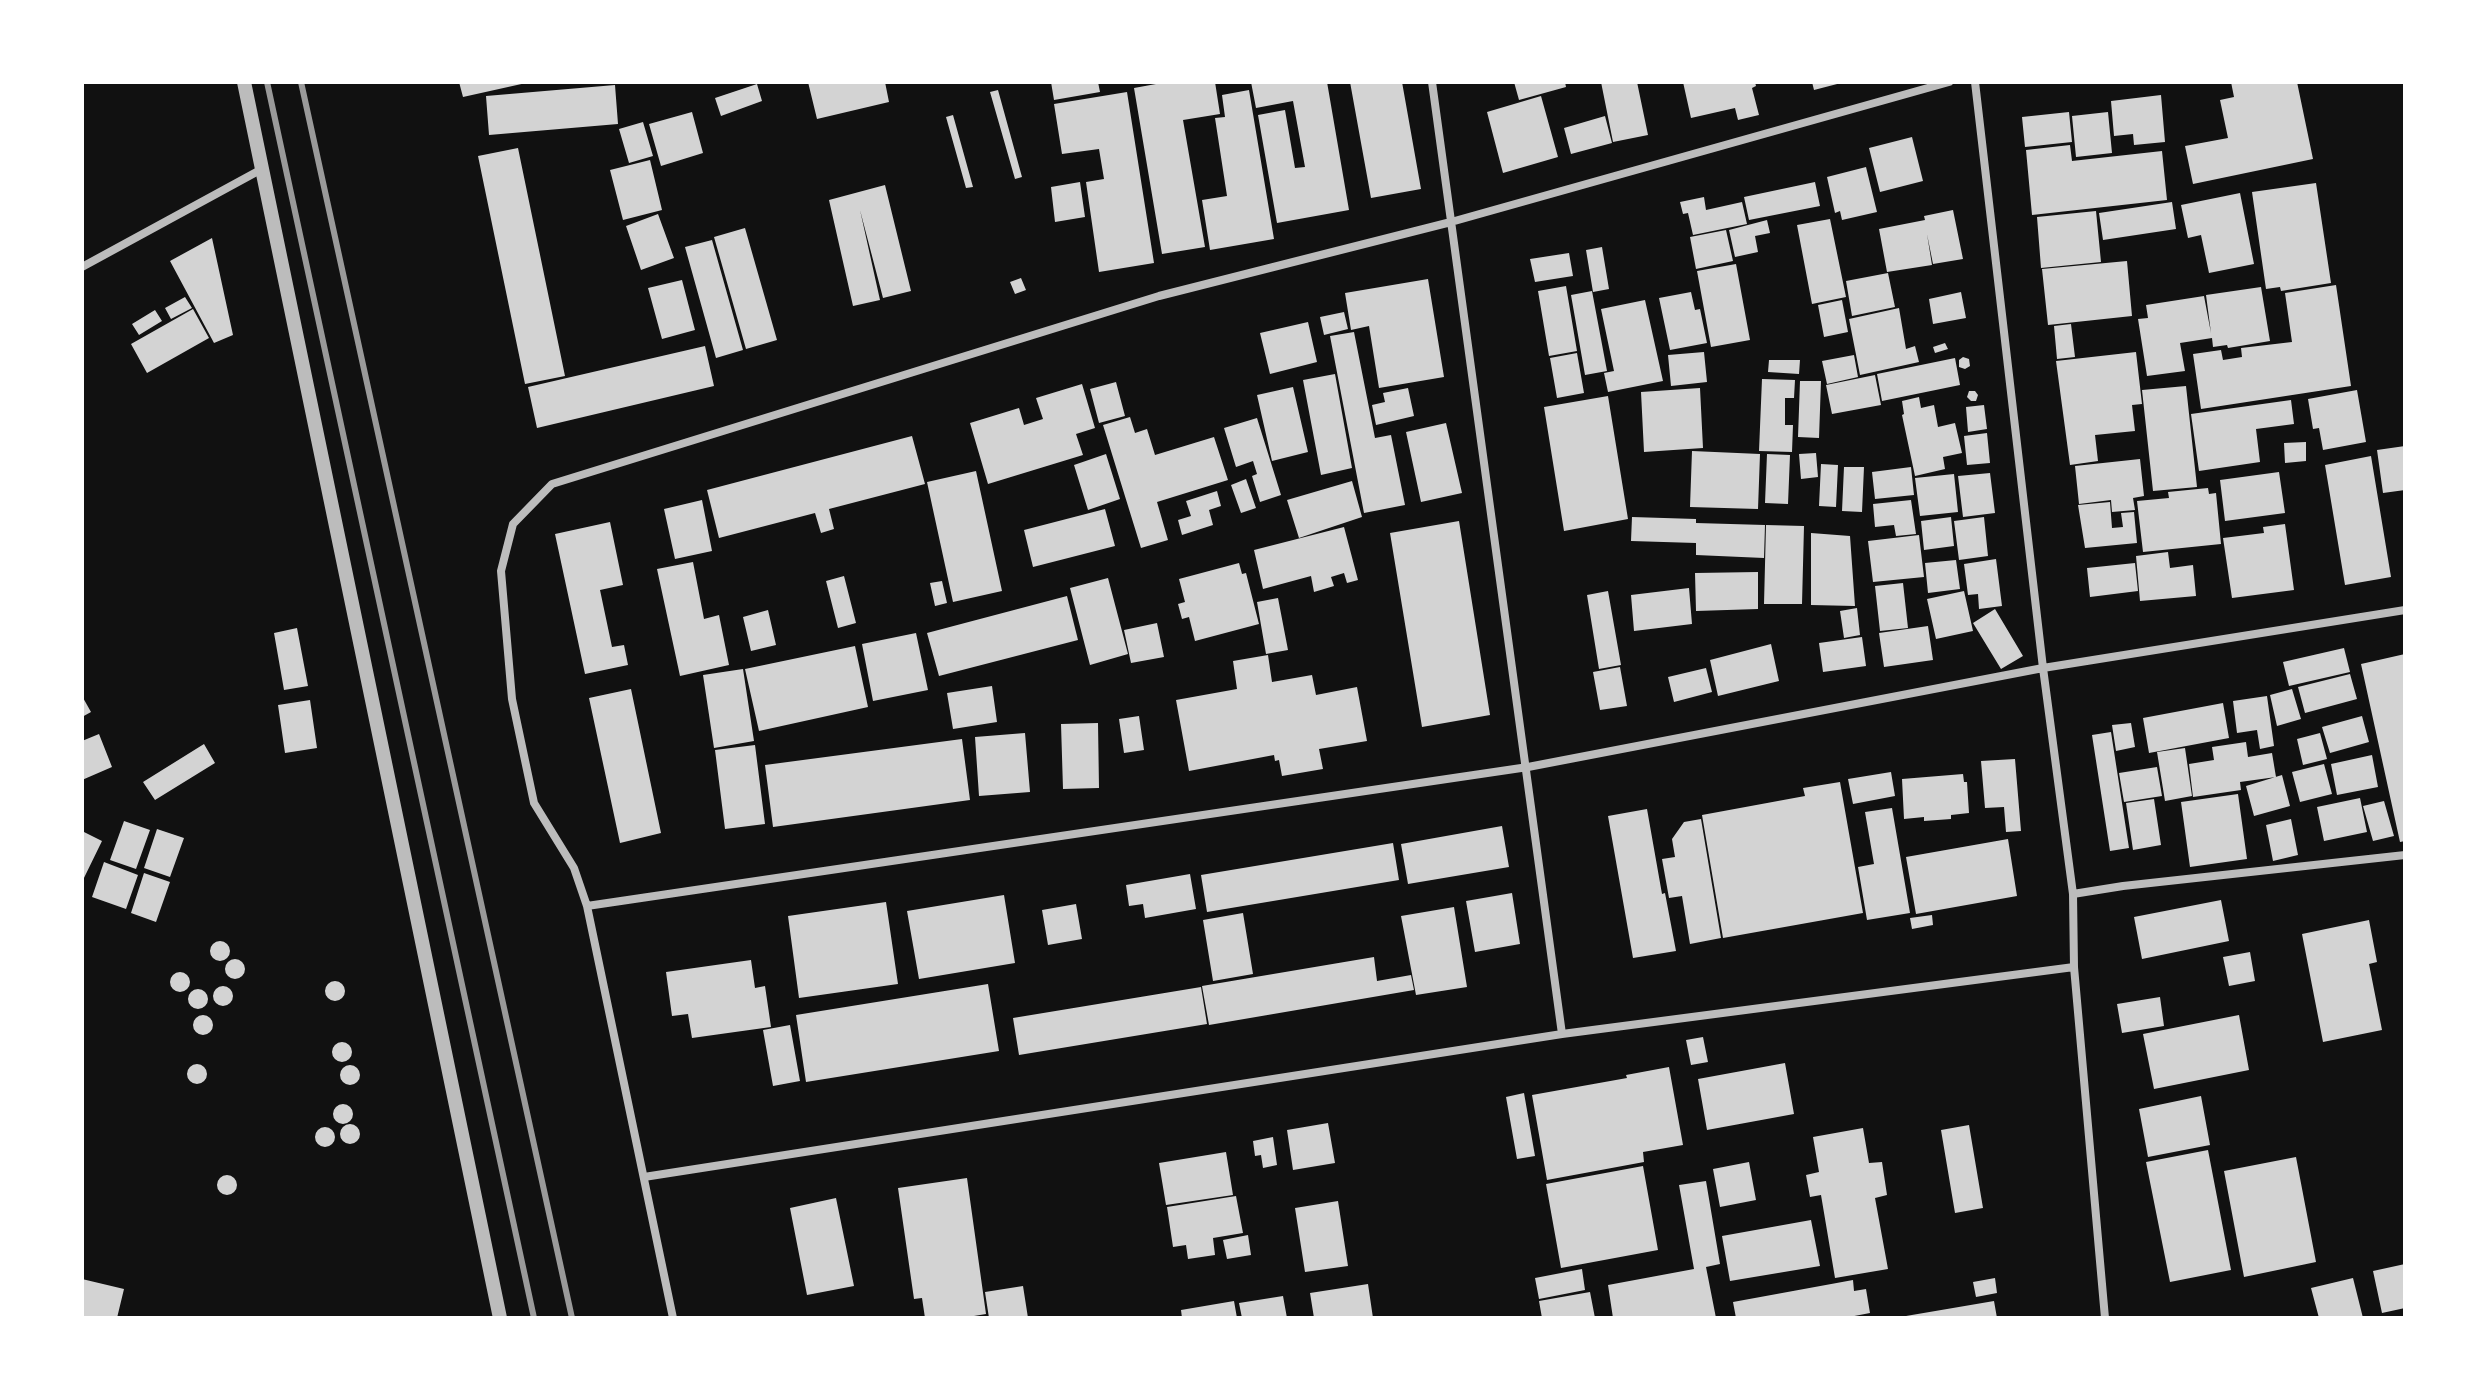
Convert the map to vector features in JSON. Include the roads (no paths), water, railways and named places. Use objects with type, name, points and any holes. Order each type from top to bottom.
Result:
[{"type":"street","points":[[244,82],[500,1318]]},
{"type":"street","points":[[1432,82],[1528,767],[1562,1034]]},
{"type":"street","points":[[673,1318],[587,906],[574,868],[534,803],[512,699],[501,571],[513,524],[552,484],[1159,296],[1451,222],[1949,82]]},
{"type":"street","points":[[1975,82],[2043,668],[2073,894],[2074,967],[2105,1318]]},
{"type":"street","points":[[82,267],[262,169]]},
{"type":"street","points":[[587,906],[1528,767],[2043,668],[2405,610]]},
{"type":"street","points":[[2073,894],[2405,855]]},
{"type":"street","points":[[644,1177],[1562,1034],[2074,967]]},
{"type":"railway","points":[[267,82],[534,1318]]},
{"type":"railway","points":[[301,82],[572,1318]]}]
